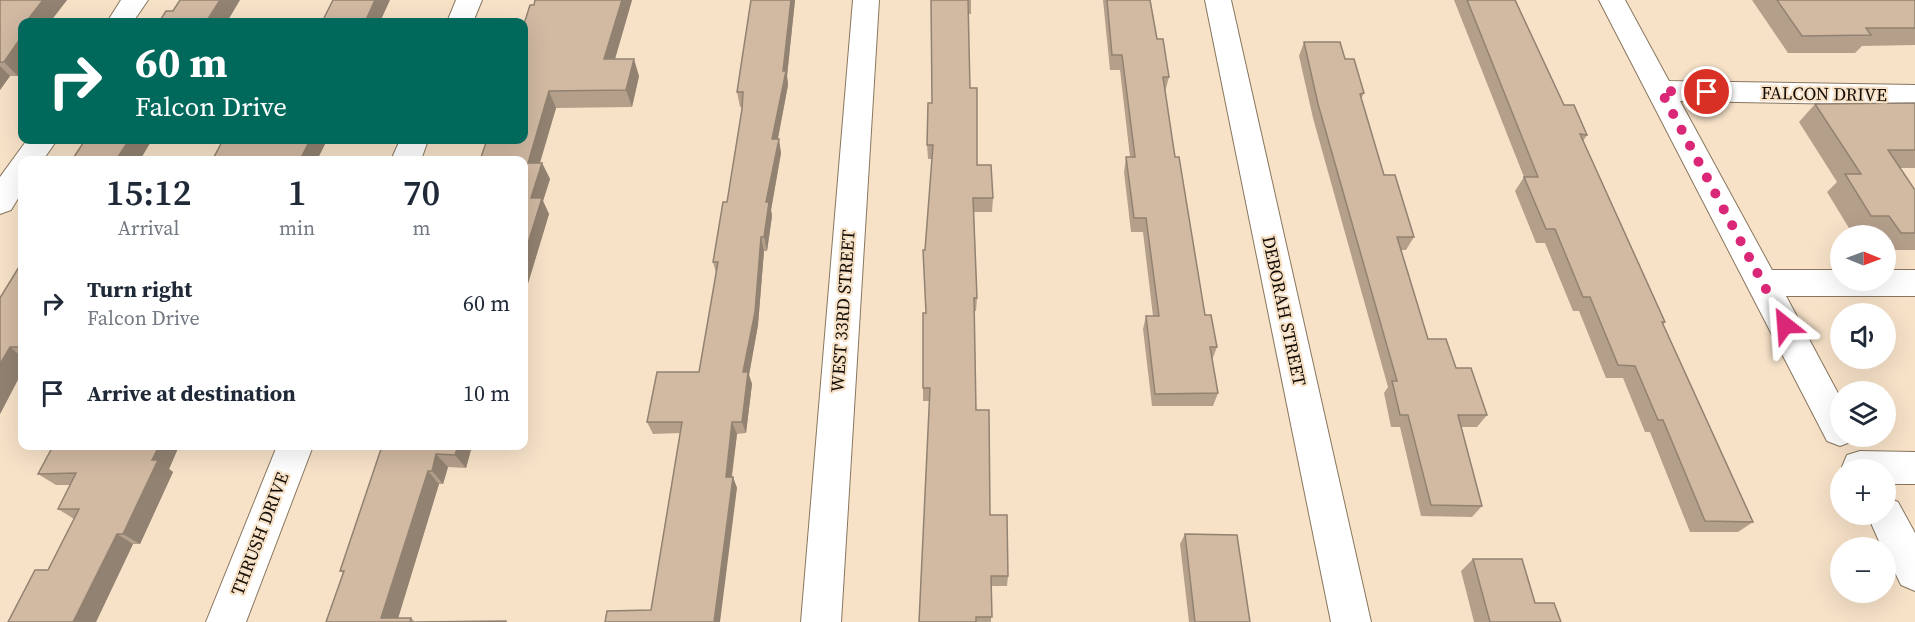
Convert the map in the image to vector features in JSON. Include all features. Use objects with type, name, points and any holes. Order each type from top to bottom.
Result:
[{"type":"street","points":[[123,18],[135,0]]},
{"type":"street","points":[[462,18],[469,0]]},
{"type":"street","name":"WEST 33RD STREET","points":[[821,622],[866,0]]},
{"type":"street","name":"DEBORAH STREET","points":[[1218,0],[1351,622]]},
{"type":"street","points":[[1612,0],[1830,411]]},
{"type":"street","name":"FALCON DRIVE","points":[[1661,91],[1915,95]]},
{"type":"street","points":[[0,202],[18,174]]},
{"type":"street","points":[[1763,283],[1915,283]]},
{"type":"street","name":"THRUSH DRIVE","points":[[226,622],[293,450]]},
{"type":"street","points":[[1855,458],[1915,468]]},
{"type":"street","points":[[1891,525],[1915,572]]},
{"type":"building","points":[[0,0],[43,0],[29,18],[18,18],[18,42],[4,62],[0,62]]},
{"type":"building","points":[[180,0],[220,0],[209,18],[162,18],[166,11],[173,11]]},
{"type":"building","points":[[333,0],[375,0],[367,18],[324,18]]},
{"type":"building","points":[[535,0],[622,0],[604,59],[634,59],[626,90],[549,91],[528,163],[528,156],[481,156],[486,144],[528,144],[528,18],[526,18],[530,5],[534,5]]},
{"type":"building","points":[[751,0],[791,0],[783,71],[786,71],[772,139],[779,139],[766,202],[769,202],[764,237],[761,237],[755,312],[743,372],[748,372],[742,422],[732,422],[726,477],[733,477],[714,622],[605,622],[607,611],[651,610],[682,422],[647,422],[657,372],[699,372],[718,262],[713,262],[723,202],[727,202],[742,109],[743,92],[737,92]]},
{"type":"building","points":[[931,0],[968,0],[970,88],[977,88],[977,165],[991,165],[993,198],[973,198],[977,298],[974,298],[976,410],[989,410],[990,515],[1007,515],[1008,576],[991,576],[992,617],[976,617],[976,622],[919,622],[930,388],[923,388],[923,313],[926,313],[923,250],[925,250],[933,145],[927,145],[928,103],[932,103]]},
{"type":"building","points":[[1107,0],[1150,0],[1157,39],[1163,39],[1169,77],[1163,77],[1175,157],[1179,157],[1205,315],[1211,315],[1217,347],[1210,347],[1218,393],[1155,394],[1146,316],[1159,316],[1146,218],[1134,218],[1126,157],[1135,157],[1122,55],[1112,55]]},
{"type":"building","points":[[1467,0],[1515,0],[1564,105],[1574,105],[1587,135],[1580,134],[1753,522],[1705,521],[1663,420],[1658,420],[1635,366],[1618,365],[1590,297],[1583,297],[1555,229],[1546,229],[1524,177],[1538,177]]},
{"type":"building","points":[[1777,0],[1915,0],[1915,28],[1866,28],[1871,35],[1802,36]]},
{"type":"building","points":[[1304,42],[1340,42],[1345,59],[1354,59],[1364,93],[1360,94],[1384,175],[1395,175],[1414,237],[1397,237],[1428,339],[1446,339],[1456,368],[1471,368],[1487,415],[1458,415],[1482,506],[1431,505],[1408,415],[1400,415],[1392,381],[1397,381],[1318,104]]},
{"type":"building","points":[[1915,103],[1915,150],[1888,150],[1915,190],[1915,233],[1901,233],[1889,216],[1871,216],[1845,174],[1861,174],[1815,104]]},
{"type":"building","points":[[82,144],[126,144],[119,156],[75,156]]},
{"type":"building","points":[[221,144],[308,144],[302,156],[215,156]]},
{"type":"building","points":[[528,163],[542,163],[531,198],[542,198],[528,243]]},
{"type":"building","points":[[18,269],[18,347],[10,347],[0,364],[0,298]]},
{"type":"building","points":[[51,450],[157,450],[152,460],[158,460],[123,534],[117,534],[73,622],[8,622],[35,570],[48,570],[79,509],[58,509],[76,473],[38,474]]},
{"type":"building","points":[[381,450],[457,450],[455,455],[436,454],[432,471],[428,471],[381,618],[411,618],[410,622],[326,622],[344,571],[340,571]]},
{"type":"building","points":[[1185,534],[1237,535],[1250,622],[1195,622]]},
{"type":"building","points":[[1473,559],[1522,559],[1535,603],[1554,603],[1561,622],[1490,622]]},
{"type":"building","points":[[506,621],[506,622],[410,622]]},
{"type":"route","points":[[1707,92],[1661,91],[1785,325]]}]
